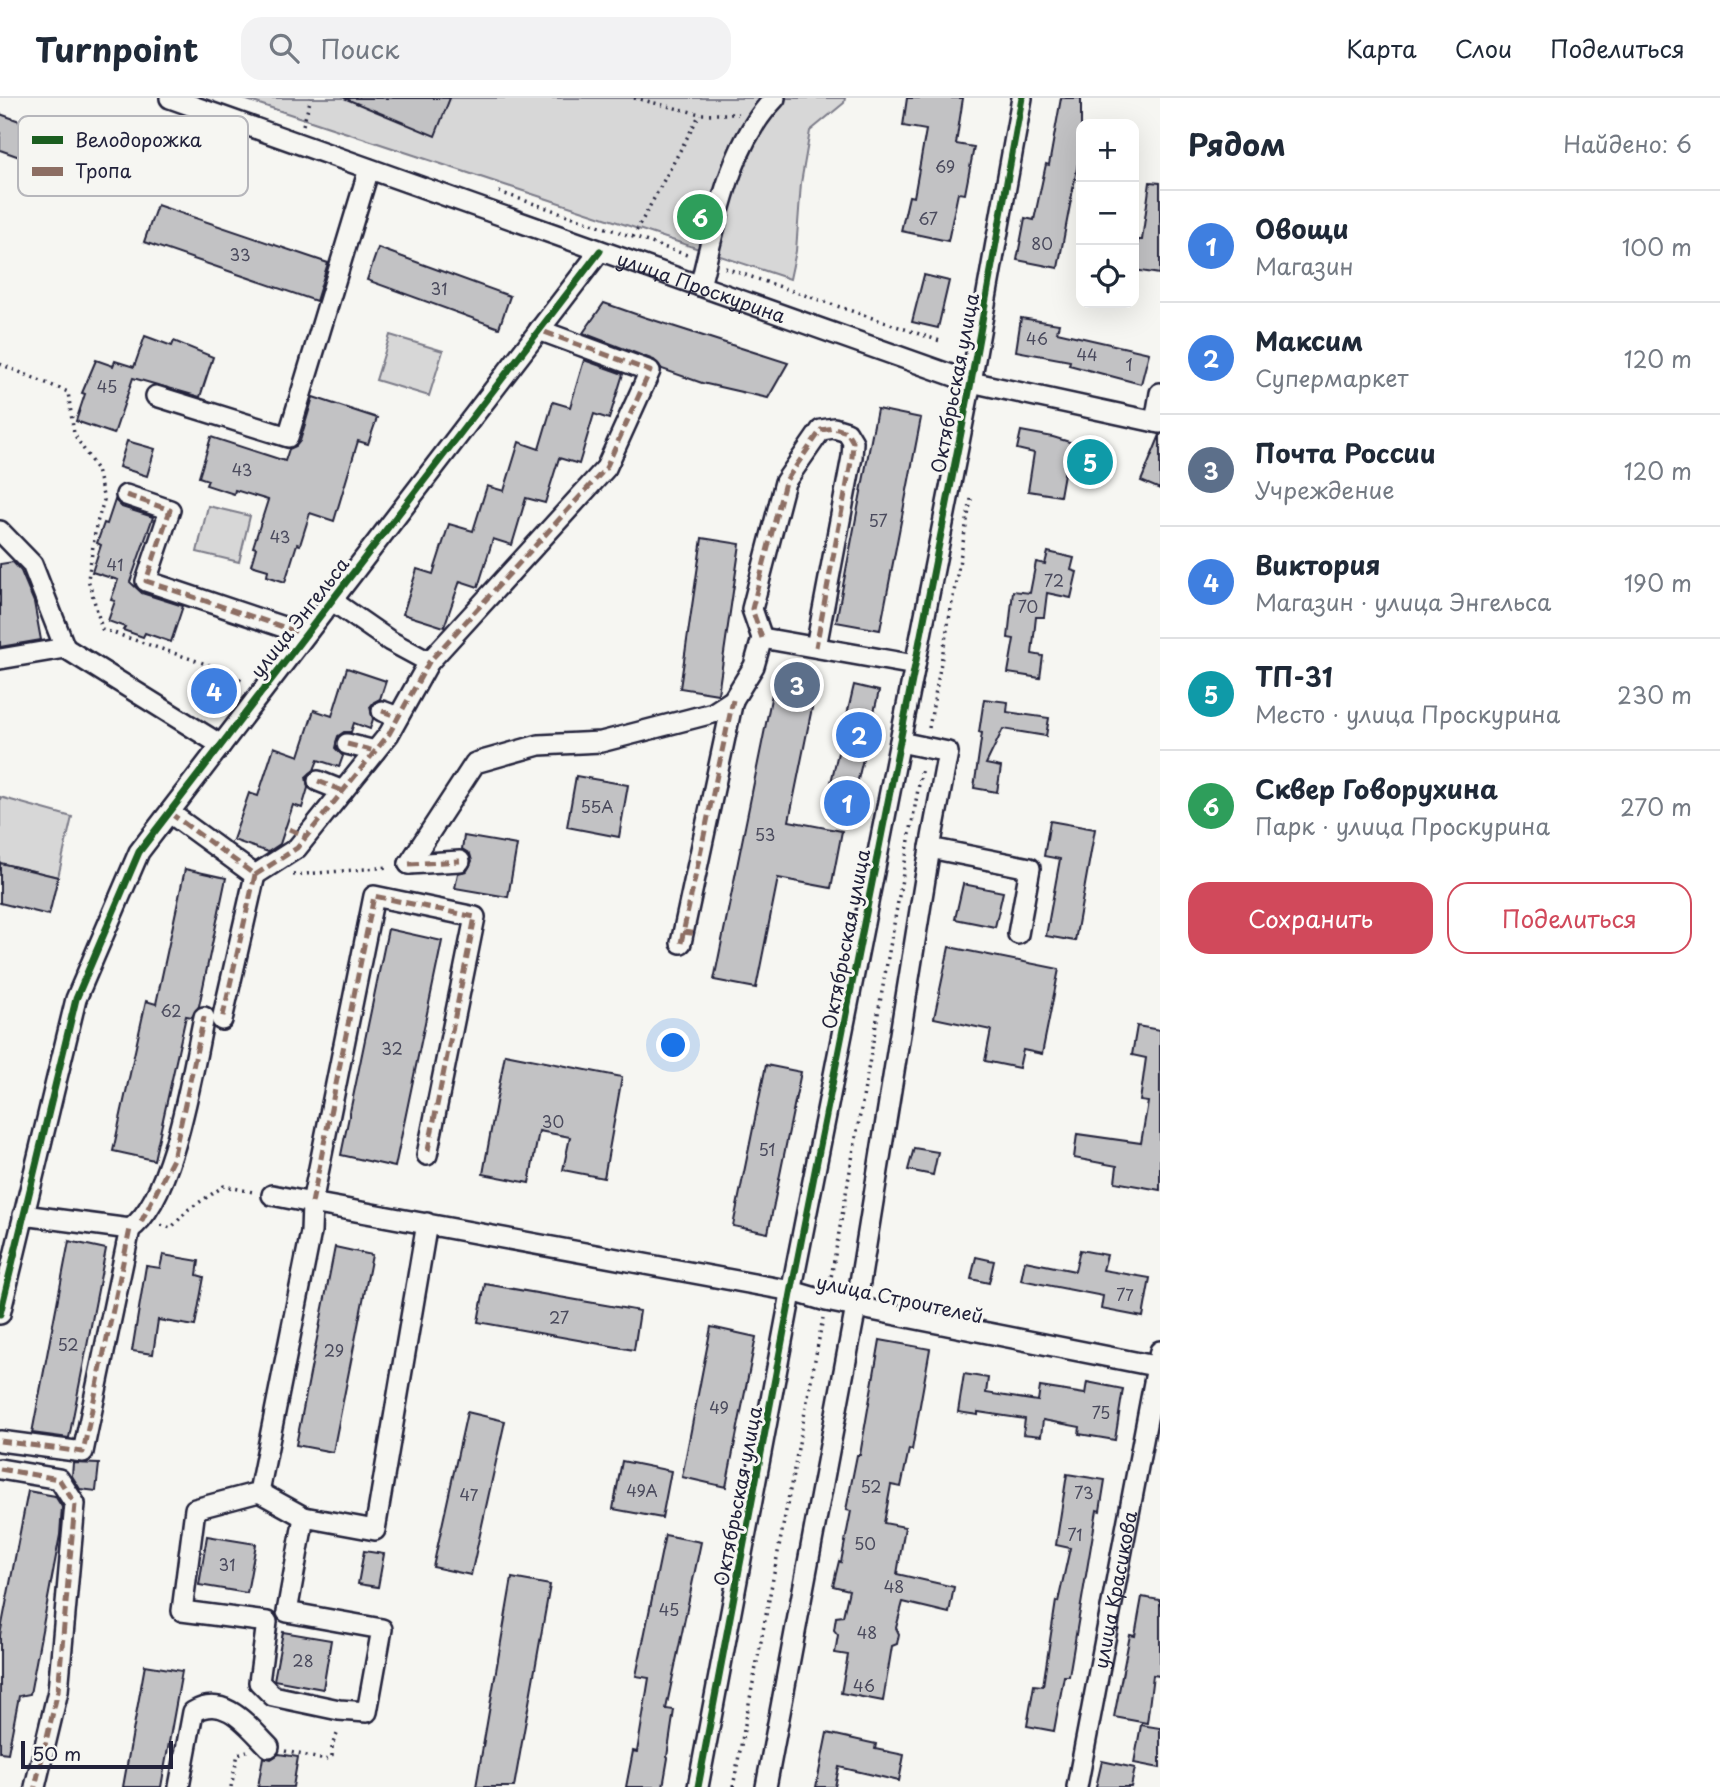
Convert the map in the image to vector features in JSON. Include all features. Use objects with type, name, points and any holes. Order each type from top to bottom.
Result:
[{"type":"street","name":"улица Проскурина","points":[[170,98],[220,116]]},
{"type":"street","points":[[700,286],[712,236],[738,154],[760,114],[775,98]]},
{"type":"street","name":"Октябрьская улица","points":[[698,1787],[792,1291],[971,382],[1022,98]]},
{"type":"street","name":"улица Проскурина","points":[[248,126],[971,382],[1157,422]]},
{"type":"street","points":[[156,396],[288,437],[369,169]]},
{"type":"street","name":"улица Энгельса","points":[[0,1314],[76,999],[139,852],[600,251]]},
{"type":"street","points":[[0,1441],[83,1452],[136,1225],[173,1159],[255,875],[297,848],[298,832],[343,791],[375,751],[390,714],[429,662],[606,468],[650,371],[539,330]]},
{"type":"street","points":[[1157,422],[1160,393]]},
{"type":"street","points":[[687,936],[719,798],[736,708],[754,666],[762,638],[751,609],[785,482],[821,429],[834,428],[847,432],[853,442],[852,457],[816,647]]},
{"type":"street","points":[[126,495],[170,510],[146,581],[304,634]]},
{"type":"street","points":[[0,531],[32,565],[65,648],[222,745]]},
{"type":"street","points":[[331,600],[390,641],[429,662]]},
{"type":"street","points":[[762,638],[915,665]]},
{"type":"street","points":[[0,659],[65,648]]},
{"type":"street","points":[[409,864],[475,763],[539,746],[601,742],[736,708]]},
{"type":"street","points":[[766,1787],[856,1307],[948,752],[900,743]]},
{"type":"street","points":[[347,744],[375,751]]},
{"type":"street","points":[[318,782],[343,791]]},
{"type":"street","points":[[170,813],[255,875]]},
{"type":"street","points":[[930,848],[1030,867],[1018,934]]},
{"type":"street","points":[[409,864],[460,861]]},
{"type":"street","points":[[259,1492],[311,1232],[312,1203],[374,896],[475,917],[427,1155]]},
{"type":"street","name":"улица Строителей","points":[[272,1195],[792,1291],[856,1307],[1159,1361]]},
{"type":"street","points":[[23,1215],[136,1225]]},
{"type":"street","points":[[267,1622],[259,1682],[273,1696],[367,1712],[382,1629],[287,1612],[267,1622],[182,1611],[195,1509],[259,1492],[304,1517],[375,1530],[427,1223]]},
{"type":"street","name":"улица Красикова","points":[[1077,1787],[1159,1361]]},
{"type":"street","points":[[0,1469],[59,1479],[75,1504],[58,1691],[34,1787]]},
{"type":"street","points":[[287,1612],[304,1517]]},
{"type":"street","points":[[179,1787],[189,1724],[193,1713],[201,1707],[220,1706],[235,1712],[269,1746]]},
{"type":"path","points":[[303,125],[311,98]]},
{"type":"path","points":[[634,98],[700,114],[760,114]]},
{"type":"path","points":[[700,114],[633,237],[940,341]]},
{"type":"path","points":[[0,364],[68,392],[74,434],[97,470],[104,500],[96,526],[88,579],[102,629],[212,666],[264,688]]},
{"type":"path","points":[[733,1787],[826,1300],[971,499]]},
{"type":"path","points":[[283,876],[409,864]]},
{"type":"path","points":[[171,1228],[189,1209],[224,1186],[272,1195]]},
{"type":"path","points":[[312,1758],[325,1760],[332,1756],[332,1745],[352,1711]]},
{"type":"shaded area","points":[[241,98],[845,98],[844,103],[810,131],[801,183],[796,251],[790,279]]},
{"type":"shaded area","points":[[390,335],[443,351],[429,396],[376,380]]},
{"type":"shaded area","points":[[208,506],[250,516],[239,562],[197,552]]},
{"type":"shaded area","points":[[0,797],[72,817],[58,877],[0,863]]},
{"type":"building","points":[[344,98],[450,98],[435,136]]},
{"type":"building","points":[[907,98],[963,98],[956,144],[974,147],[965,194],[958,193],[948,241],[901,231],[909,196],[914,197],[926,130],[903,126]]},
{"type":"building","points":[[1061,98],[1081,98],[1081,119],[1076,119],[1076,174],[1058,268],[1017,260],[1025,218],[1034,220],[1046,164],[1049,165]]},
{"type":"building","points":[[0,114],[18,120],[18,156],[0,150]]},
{"type":"building","points":[[1150,182],[1160,183],[1160,274],[1139,271],[1139,240],[1142,240]]},
{"type":"building","points":[[157,205],[328,263],[316,301],[144,242]]},
{"type":"building","points":[[378,248],[510,296],[499,328],[367,280]]},
{"type":"building","points":[[924,275],[949,281],[938,328],[912,322]]},
{"type":"building","points":[[604,303],[788,363],[768,398],[702,383],[662,369],[654,360],[583,333]]},
{"type":"building","points":[[1021,318],[1059,324],[1057,332],[1149,353],[1141,384],[1069,365],[1070,361],[1016,351]]},
{"type":"building","points":[[145,336],[172,346],[174,341],[213,357],[200,397],[133,378],[114,434],[76,421],[85,394],[82,393],[96,360],[113,366],[115,361],[134,367]]},
{"type":"building","points":[[584,360],[623,374],[609,419],[594,414],[579,464],[559,458],[545,503],[526,498],[512,545],[493,539],[478,587],[460,581],[444,627],[403,614],[417,569],[433,574],[449,524],[473,531],[487,486],[504,491],[519,442],[539,449],[553,402],[570,407]]},
{"type":"building","points":[[313,397],[377,418],[368,444],[358,441],[334,521],[310,513],[285,582],[267,576],[268,570],[251,565],[256,548],[253,547],[268,500],[235,490],[234,494],[206,485],[208,480],[199,477],[211,437],[285,461],[289,449],[300,441]]},
{"type":"building","points":[[877,409],[921,418],[880,630],[836,622]]},
{"type":"building","points":[[1021,431],[1053,437],[1109,454],[1102,479],[1065,468],[1060,496],[1028,491],[1034,453],[1017,449]]},
{"type":"building","points":[[1160,435],[1160,489],[1141,481]]},
{"type":"building","points":[[127,441],[155,449],[147,476],[119,467]]},
{"type":"building","points":[[115,500],[122,507],[153,517],[130,582],[142,593],[183,606],[171,642],[145,633],[143,637],[108,621],[118,580],[92,572],[101,545],[97,543]]},
{"type":"building","points":[[702,538],[740,544],[718,694],[680,688]]},
{"type":"building","points":[[1048,552],[1074,558],[1071,570],[1077,572],[1071,598],[1047,593],[1044,617],[1036,617],[1032,654],[1043,656],[1040,678],[1008,673],[1014,639],[1008,638],[1013,591],[1030,593],[1036,562],[1045,564]]},
{"type":"building","points":[[13,562],[21,571],[34,602],[41,640],[0,647],[0,564]]},
{"type":"building","points":[[347,668],[386,681],[380,699],[370,707],[373,719],[370,729],[354,723],[351,732],[338,736],[335,748],[343,756],[339,767],[318,760],[314,770],[306,777],[308,788],[302,808],[293,805],[280,844],[268,852],[233,840],[249,793],[258,796],[274,747],[299,756],[314,710],[332,716]]},
{"type":"building","points":[[775,679],[816,688],[789,821],[842,831],[831,888],[778,878],[756,988],[714,980]]},
{"type":"building","points":[[854,685],[879,691],[853,801],[828,795]]},
{"type":"building","points":[[984,699],[1008,702],[1007,712],[1049,718],[1046,736],[1003,729],[986,764],[1001,767],[997,792],[974,788]]},
{"type":"building","points":[[576,776],[628,785],[619,837],[567,827]]},
{"type":"building","points":[[1050,821],[1095,829],[1075,941],[1046,936],[1060,859],[1044,856]]},
{"type":"building","points":[[464,836],[517,845],[508,897],[455,888],[458,873],[467,871],[472,861],[470,854],[462,849]]},
{"type":"building","points":[[0,863],[58,877],[49,915],[0,903]]},
{"type":"building","points":[[185,869],[226,878],[199,1006],[192,1017],[186,1016],[154,1160],[113,1151],[146,1001],[156,1004]]},
{"type":"building","points":[[963,884],[1003,892],[995,927],[955,919]]},
{"type":"building","points":[[388,929],[442,941],[395,1167],[341,1155]]},
{"type":"building","points":[[949,947],[1059,969],[1042,1054],[1023,1050],[1019,1068],[985,1061],[991,1030],[934,1018]]},
{"type":"building","points":[[1137,1026],[1160,1030],[1160,1190],[1115,1182],[1117,1166],[1074,1158],[1077,1134],[1141,1143],[1148,1102],[1140,1101],[1146,1058],[1132,1055]]},
{"type":"building","points":[[505,1054],[622,1077],[604,1178],[563,1170],[570,1137],[539,1131],[529,1183],[483,1174]]},
{"type":"building","points":[[766,1065],[801,1072],[768,1233],[733,1226]]},
{"type":"building","points":[[914,1148],[938,1152],[933,1175],[908,1170]]},
{"type":"building","points":[[69,1241],[106,1249],[69,1438],[32,1433]]},
{"type":"building","points":[[335,1247],[372,1255],[333,1452],[296,1445]]},
{"type":"building","points":[[1080,1250],[1107,1255],[1103,1270],[1150,1278],[1143,1317],[1101,1309],[1103,1296],[1021,1280],[1025,1261],[1075,1271]]},
{"type":"building","points":[[163,1255],[199,1261],[197,1275],[204,1277],[195,1326],[158,1320],[153,1354],[132,1351],[146,1266],[160,1268]]},
{"type":"building","points":[[976,1257],[994,1261],[989,1283],[971,1279]]},
{"type":"building","points":[[485,1284],[640,1311],[634,1350],[478,1322]]},
{"type":"building","points":[[711,1327],[756,1337],[726,1487],[682,1477]]},
{"type":"building","points":[[880,1340],[930,1349],[912,1450],[909,1449],[901,1487],[891,1485],[884,1523],[905,1527],[897,1574],[954,1587],[949,1613],[903,1602],[896,1628],[899,1634],[897,1644],[892,1646],[883,1701],[841,1693],[848,1655],[835,1653],[838,1635],[834,1630],[836,1617],[843,1616],[849,1590],[833,1586],[839,1561],[841,1562],[851,1511],[846,1510],[857,1455],[860,1455]]},
{"type":"building","points":[[964,1374],[988,1378],[986,1393],[1038,1401],[1040,1387],[1085,1394],[1087,1382],[1123,1389],[1115,1440],[1079,1434],[1080,1427],[1043,1420],[1041,1436],[1023,1434],[1025,1419],[958,1412]]},
{"type":"building","points":[[467,1412],[505,1421],[471,1575],[433,1567]]},
{"type":"building","points":[[622,1461],[671,1471],[662,1518],[613,1509]]},
{"type":"building","points":[[73,1463],[99,1464],[96,1491],[80,1489],[72,1476]]},
{"type":"building","points":[[1067,1474],[1105,1480],[1100,1511],[1097,1510],[1069,1676],[1064,1676],[1054,1731],[1027,1726],[1034,1685],[1043,1686],[1056,1601],[1058,1602],[1070,1548],[1056,1545]]},
{"type":"building","points":[[28,1491],[55,1496],[62,1507],[60,1535],[30,1694],[19,1696],[8,1753],[0,1752],[0,1635]]},
{"type":"building","points":[[665,1535],[701,1542],[666,1709],[674,1710],[668,1758],[663,1787],[626,1787],[633,1751],[637,1752],[649,1678],[636,1676]]},
{"type":"building","points":[[207,1536],[256,1544],[247,1593],[199,1585]]},
{"type":"building","points":[[364,1551],[384,1554],[378,1587],[358,1584]]},
{"type":"building","points":[[512,1578],[550,1585],[514,1787],[476,1787]]},
{"type":"building","points":[[1142,1597],[1160,1600],[1160,1676],[1153,1675],[1147,1723],[1114,1717],[1130,1635],[1135,1636]]},
{"type":"building","points":[[283,1632],[331,1640],[323,1689],[274,1680]]},
{"type":"building","points":[[145,1665],[182,1671],[161,1787],[123,1787]]},
{"type":"building","points":[[1141,1725],[1160,1728],[1160,1768],[1134,1763]]},
{"type":"building","points":[[827,1733],[876,1744],[875,1749],[904,1755],[899,1781],[839,1767],[835,1787],[816,1787]]},
{"type":"building","points":[[279,1754],[298,1757],[293,1787],[258,1787],[263,1757],[271,1759]]},
{"type":"building","points":[[1102,1761],[1135,1768],[1131,1787],[1096,1787]]},
{"type":"marked path","points":[[255,875],[297,848],[389,734],[429,662],[606,468],[650,371],[539,330]]},
{"type":"marked path","points":[[762,638],[752,609],[785,482],[821,430],[834,428],[847,432],[853,442],[852,457],[816,647]]},
{"type":"marked path","points":[[126,495],[170,510],[146,581],[304,634]]},
{"type":"marked path","points":[[681,943],[733,700]]},
{"type":"marked path","points":[[382,711],[398,717]]},
{"type":"marked path","points":[[347,744],[375,751]]},
{"type":"marked path","points":[[318,781],[343,791]]},
{"type":"marked path","points":[[170,813],[255,875],[222,1020]]},
{"type":"marked path","points":[[289,829],[306,836]]},
{"type":"marked path","points":[[409,864],[460,861]]},
{"type":"marked path","points":[[312,1203],[374,896],[475,917],[427,1155]]},
{"type":"marked path","points":[[683,932],[698,934]]},
{"type":"marked path","points":[[141,1222],[173,1159],[204,1017]]},
{"type":"marked path","points":[[0,1441],[83,1452],[130,1229]]},
{"type":"marked path","points":[[0,1469],[59,1479],[75,1504],[58,1691],[35,1787]]},
{"type":"cycle path","points":[[698,1787],[796,1267],[971,382],[1022,98]]},
{"type":"cycle path","points":[[0,1314],[76,999],[139,852],[600,251]]},
{"type":"place","name":"Сквер Говорухина","points":[[700,217]]},
{"type":"place","name":"ТП-31","points":[[1090,462]]},
{"type":"place","name":"Почта России","points":[[797,685]]},
{"type":"place","name":"Виктория","points":[[214,691]]},
{"type":"place","name":"Максим","points":[[859,735]]},
{"type":"place","name":"Овощи","points":[[847,803]]}]
